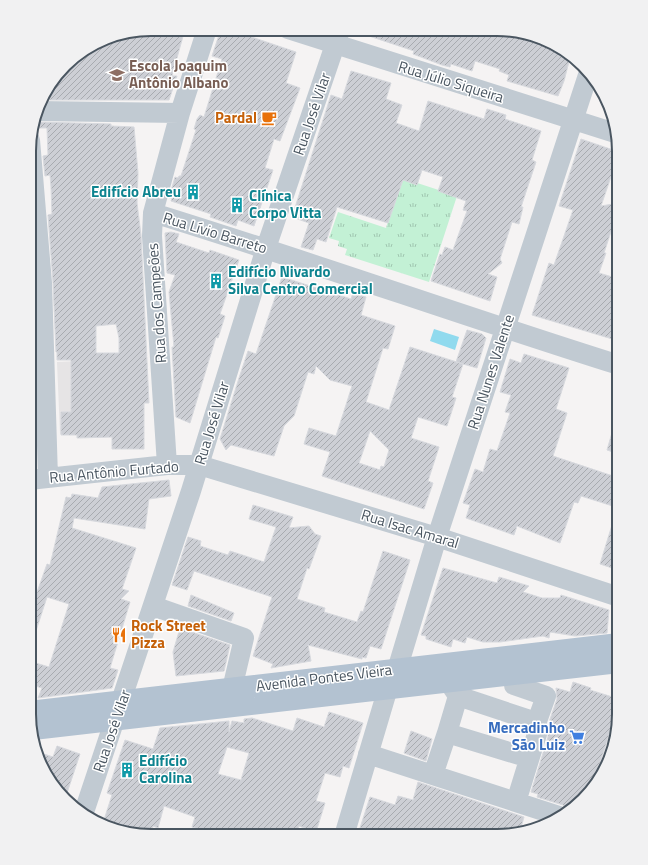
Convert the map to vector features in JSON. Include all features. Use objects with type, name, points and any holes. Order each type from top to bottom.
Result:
[{"type":"main road","name":"Avenida Pontes Vieira","points":[[36,712],[119,710],[393,678],[612,645]]},
{"type":"main road","name":"Avenida Pontes Vieira","points":[[37,728],[119,710],[232,689],[393,678],[453,689],[513,674],[612,663]]},
{"type":"street","name":"Rua dos Campeões","points":[[167,465],[152,236],[153,213],[180,113],[205,36]]},
{"type":"street","name":"Rua Júlio Siqueira","points":[[337,37],[610,132]]},
{"type":"street","name":"Rua José Vilar","points":[[85,809],[199,465],[266,248],[337,37]]},
{"type":"street","name":"Rua Nunes Valente","points":[[346,829],[368,754],[437,537],[587,79]]},
{"type":"street","points":[[43,111],[180,113]]},
{"type":"street","name":"Rua Lívio Barreto","points":[[153,213],[266,248],[505,329],[612,363]]},
{"type":"street","points":[[36,283],[39,479]]},
{"type":"street","name":"Rua Antônio Furtado","points":[[39,479],[167,465],[199,465]]},
{"type":"street","name":"Rua Isac Amaral","points":[[199,465],[437,537],[612,595]]},
{"type":"street","points":[[153,606],[244,638],[232,689]]},
{"type":"street","points":[[513,674],[514,685],[546,696],[536,724],[537,734],[516,802]]},
{"type":"street","points":[[433,775],[447,733],[453,689],[533,721],[536,724]]},
{"type":"street","points":[[447,733],[530,758]]},
{"type":"street","points":[[368,754],[553,814]]},
{"type":"shaded area","points":[[102,360],[77,433],[60,434],[57,362]]},
{"type":"green space","points":[[402,178],[457,196],[429,282],[345,255],[347,249],[338,246],[339,241],[329,238],[338,212],[386,228]]},
{"type":"water","points":[[434,329],[459,337],[455,350],[430,341]]},
{"type":"building","name":"Escola Joaquim Antônio Albano","points":[[183,36],[172,76],[177,76],[169,100],[48,100],[65,75],[87,55],[94,51],[114,42],[136,37]]},
{"type":"building","points":[[219,36],[249,36],[296,52],[286,83],[300,88],[280,141],[274,139],[265,168],[273,170],[254,226],[238,220],[236,226],[210,217],[211,214],[171,201],[172,198],[169,198],[175,177],[178,178],[181,176],[196,130],[194,129],[197,119],[200,115],[204,117],[222,59],[212,56]]},
{"type":"building","points":[[369,36],[512,37],[541,45],[554,51],[569,62],[558,96],[507,81],[509,75],[499,71],[500,69],[475,61],[472,71],[451,64],[450,67],[442,65],[413,54],[414,51]]},
{"type":"building","points":[[351,71],[391,83],[386,99],[402,105],[396,123],[419,131],[428,101],[484,119],[487,109],[506,115],[505,119],[541,131],[532,160],[536,162],[521,207],[523,207],[519,224],[512,222],[500,259],[502,263],[488,274],[497,277],[490,301],[431,281],[440,254],[442,255],[445,247],[453,250],[467,211],[463,210],[466,201],[438,191],[443,177],[422,170],[417,185],[403,180],[388,223],[337,207],[326,242],[317,239],[313,250],[301,247],[309,223],[292,217],[331,95],[342,99]]},
{"type":"building","points":[[40,122],[111,124],[111,126],[134,127],[138,173],[137,203],[141,235],[149,403],[144,403],[144,449],[112,449],[112,437],[77,438],[77,435],[61,435],[61,412],[71,412],[71,360],[57,360],[56,352],[48,215],[52,214],[51,187],[50,175],[45,176],[43,156],[48,155],[47,128],[39,128]],"holes":[[[116,324],[119,338],[119,353],[96,353],[96,326]]]},
{"type":"building","points":[[581,139],[612,150],[612,174],[601,206],[612,204],[612,228],[599,273],[612,277],[612,339],[532,315],[549,263],[554,265],[573,210],[559,206]]},
{"type":"building","points":[[171,232],[179,234],[176,242],[209,253],[210,250],[239,260],[220,314],[225,316],[218,338],[216,337],[190,423],[176,417],[172,347],[174,347],[169,292],[175,275],[167,273],[165,233]]},
{"type":"building","points":[[282,277],[351,299],[353,293],[366,297],[361,315],[395,326],[388,349],[383,348],[366,402],[389,410],[410,347],[463,364],[452,397],[456,398],[447,426],[418,417],[411,438],[439,447],[428,481],[433,483],[424,509],[322,476],[330,452],[304,444],[309,428],[336,436],[352,386],[330,380],[316,366],[314,374],[308,372],[294,416],[284,426],[274,456],[231,445],[226,450],[220,439],[239,378],[248,351],[256,354]],"holes":[[[370,431],[389,450],[384,467],[381,466],[380,470],[359,463]]]},
{"type":"building","points":[[467,330],[482,334],[486,338],[477,368],[456,362]]},
{"type":"building","points":[[524,354],[569,368],[556,409],[567,413],[553,456],[612,476],[612,506],[581,496],[578,503],[574,502],[560,543],[517,526],[514,535],[466,518],[470,505],[463,503],[475,469],[483,472],[490,449],[497,451],[510,413],[505,412],[511,395],[500,392],[510,359],[521,363]]},
{"type":"building","points":[[612,433],[612,452],[607,450]]},
{"type":"building","points":[[169,480],[171,496],[149,499],[145,529],[74,518],[72,528],[136,548],[122,589],[129,591],[121,599],[130,602],[110,668],[118,670],[112,688],[38,698],[42,688],[36,686],[36,663],[49,667],[69,604],[47,597],[36,631],[36,595],[47,564],[50,565],[66,497],[71,498],[72,494],[98,498],[102,487]]},
{"type":"building","points":[[253,505],[293,517],[289,528],[309,526],[315,534],[321,536],[309,569],[307,568],[297,599],[325,608],[324,612],[357,622],[361,611],[363,612],[383,551],[410,560],[381,649],[370,646],[366,658],[362,657],[362,659],[308,645],[311,661],[271,668],[273,664],[253,656],[272,597],[194,571],[187,590],[172,585],[188,537],[201,541],[200,546],[228,555],[230,551],[264,562],[276,527],[249,519]]},
{"type":"building","points":[[612,525],[612,568],[600,564]]},
{"type":"building","points":[[443,568],[497,583],[499,577],[529,586],[523,592],[542,598],[560,598],[561,595],[609,610],[607,633],[575,636],[550,632],[549,638],[543,636],[500,642],[483,642],[467,637],[465,643],[453,639],[451,647],[426,639],[426,636],[421,635]]},
{"type":"building","points":[[191,595],[234,613],[231,621],[188,606]]},
{"type":"building","points":[[180,628],[230,645],[224,671],[176,676],[173,652]]},
{"type":"building","points":[[573,682],[591,688],[590,690],[612,697],[612,721],[611,730],[598,769],[593,778],[583,790],[565,807],[537,797],[538,794],[531,792],[548,737],[548,725],[557,699],[556,688],[570,692]]},
{"type":"building","points":[[329,712],[363,723],[349,768],[343,766],[340,777],[325,773],[316,801],[325,803],[317,829],[308,829],[299,826],[298,829],[199,829],[192,827],[195,817],[164,806],[158,828],[153,826],[152,829],[129,827],[104,819],[112,795],[107,793],[125,740],[153,749],[160,728],[229,721],[229,732],[232,721],[244,723],[244,719],[252,718],[293,731],[297,718],[324,727]],"holes":[[[227,747],[249,753],[241,780],[218,774]]]},
{"type":"building","points":[[411,731],[432,739],[426,761],[404,753]]},
{"type":"building","points":[[57,746],[80,754],[67,792],[55,778],[43,754],[53,757]]},
{"type":"building","points":[[418,782],[524,817],[521,826],[512,828],[360,828],[370,797],[395,805],[398,796],[413,800]]},
{"type":"place","name":"Escola Joaquim Antônio Albano","points":[[117,75]]},
{"type":"place","name":"Pardal","points":[[269,118]]},
{"type":"place","name":"Edifício Abreu","points":[[193,192]]},
{"type":"place","name":"Clínica Corpo Vitta","points":[[237,205]]},
{"type":"place","name":"Edifício Nivardo Silva Centro Comercial","points":[[216,281]]},
{"type":"place","name":"Rock Street Pizza","points":[[119,635]]},
{"type":"place","name":"Mercadinho São Luiz","points":[[577,737]]},
{"type":"place","name":"Edifício Carolina","points":[[127,770]]}]
